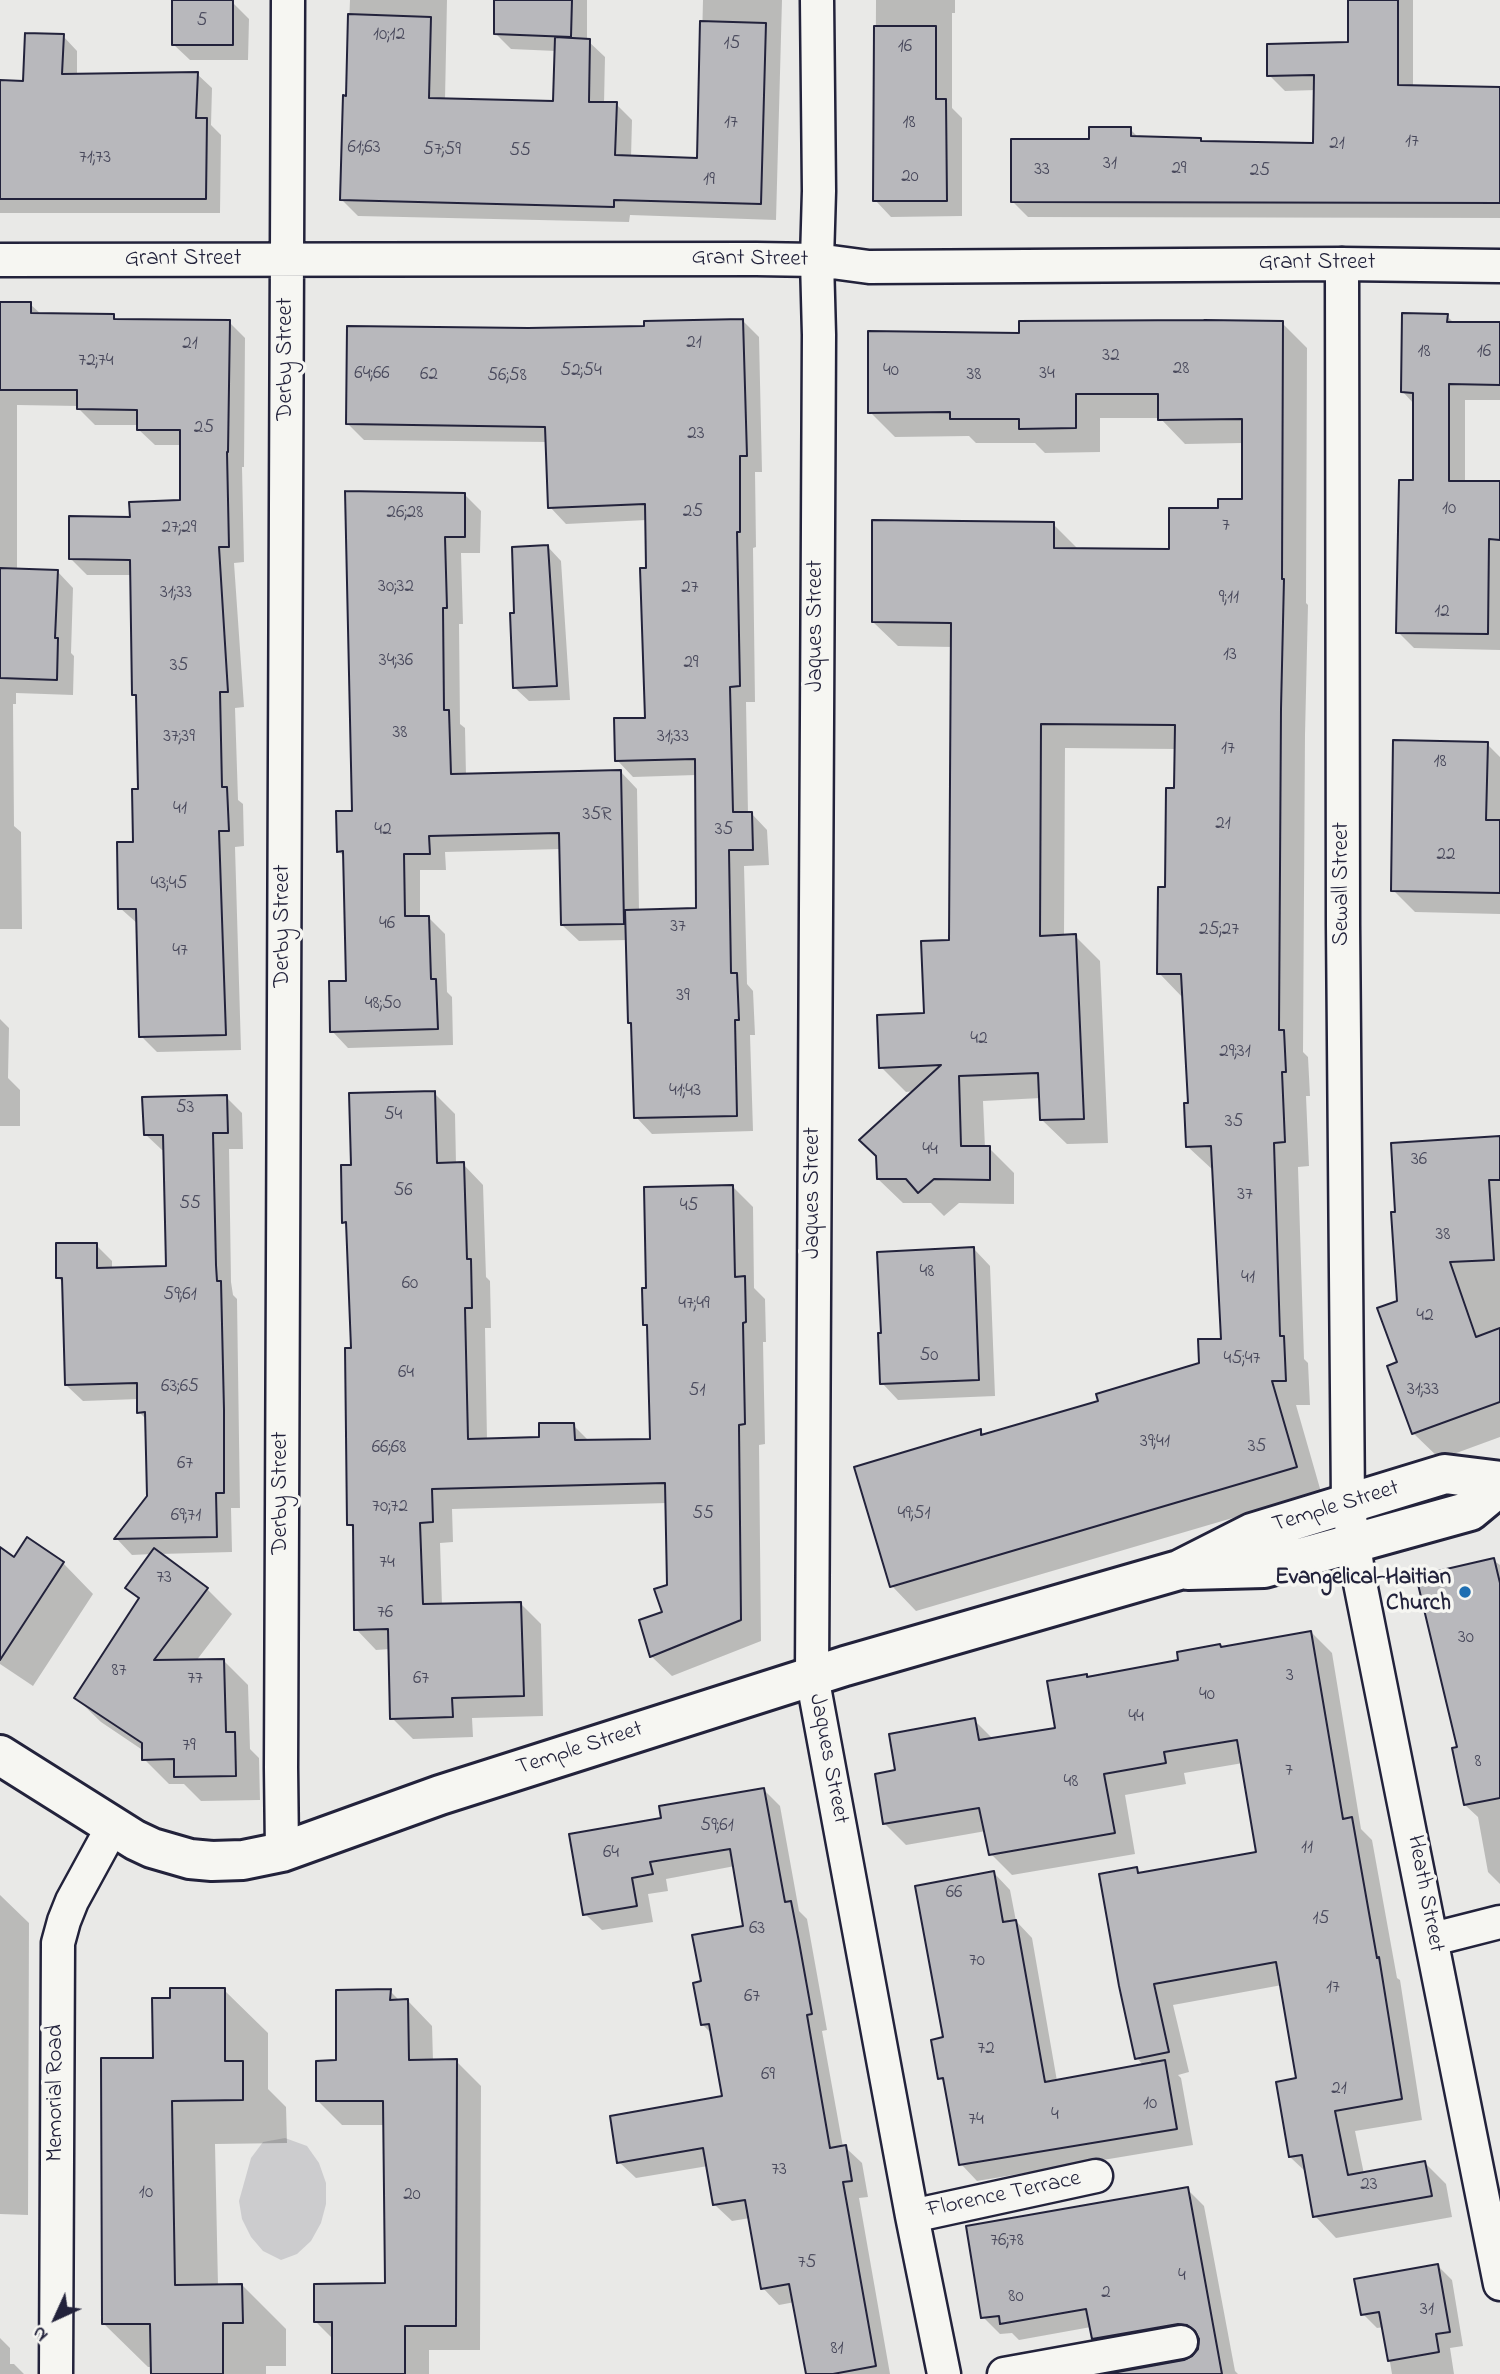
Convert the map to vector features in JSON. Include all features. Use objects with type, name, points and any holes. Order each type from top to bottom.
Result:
[{"type":"street","name":"Derby Street","points":[[282,1852],[288,0]]},
{"type":"street","name":"Jaques Street","points":[[817,0],[819,335],[812,1676],[944,2374]]},
{"type":"street","name":"Grant Street","points":[[0,260],[817,260],[869,267],[1342,264],[1500,266]]},
{"type":"street","name":"Sewall Street","points":[[1342,264],[1343,925],[1348,1504]]},
{"type":"street","name":"Temple Street","points":[[0,1755],[152,1848],[190,1859],[243,1860],[282,1852],[440,1795],[812,1676],[1179,1570],[1252,1533],[1445,1474],[1500,1481]]},
{"type":"street","name":"Temple Street","points":[[1179,1570],[1264,1568],[1470,1511],[1500,1486]]},
{"type":"street","name":"Heath Street","points":[[1348,1504],[1353,1544],[1500,2284]]},
{"type":"street","name":"Memorial Road","points":[[56,2374],[58,1942],[72,1901],[113,1826]]},
{"type":"street","points":[[1433,1939],[1500,1922]]},
{"type":"street","name":"Florence Terrace","points":[[912,2216],[1096,2176]]},
{"type":"street","points":[[1004,2374],[1181,2342]]},
{"type":"shaded area","points":[[285,2138],[307,2146],[319,2163],[326,2183],[326,2204],[321,2223],[311,2241],[297,2254],[281,2260],[263,2251],[251,2237],[242,2219],[239,2201],[251,2158],[263,2142]]},
{"type":"building","points":[[172,0],[233,0],[233,45],[172,45]]},
{"type":"building","points":[[494,0],[572,0],[571,37],[494,34]]},
{"type":"building","points":[[1348,0],[1398,0],[1398,85],[1500,87],[1500,203],[1011,202],[1011,139],[1089,139],[1089,127],[1131,127],[1131,136],[1201,138],[1201,141],[1313,143],[1314,75],[1267,76],[1267,44],[1348,42]]},
{"type":"building","points":[[348,14],[431,17],[429,98],[553,101],[555,37],[590,39],[589,102],[617,102],[615,155],[697,158],[700,21],[766,23],[761,204],[614,200],[614,207],[340,200]]},
{"type":"building","points":[[874,26],[936,26],[936,99],[946,99],[947,201],[873,201]]},
{"type":"building","points":[[25,33],[64,34],[62,74],[198,72],[196,118],[207,118],[206,199],[0,199],[0,80],[23,81]]},
{"type":"building","points":[[0,302],[31,302],[31,313],[114,314],[114,319],[230,320],[227,452],[229,547],[219,547],[228,692],[220,692],[222,787],[227,787],[229,831],[219,831],[226,1035],[139,1037],[136,909],[118,909],[117,842],[133,842],[132,789],[138,789],[136,695],[132,695],[130,560],[69,559],[69,516],[130,517],[129,502],[180,500],[180,430],[137,430],[137,410],[77,409],[77,390],[0,390]]},
{"type":"building","points":[[1402,313],[1448,314],[1447,322],[1500,322],[1500,385],[1449,384],[1449,481],[1500,481],[1500,540],[1489,539],[1488,634],[1396,633],[1399,480],[1413,480],[1413,393],[1401,392]]},
{"type":"building","points":[[743,319],[747,456],[740,456],[740,532],[737,532],[740,686],[730,687],[733,812],[752,812],[753,850],[729,850],[731,973],[737,973],[739,1020],[735,1020],[737,1116],[634,1118],[625,910],[696,908],[695,759],[615,761],[614,718],[645,718],[640,568],[646,568],[645,504],[548,508],[545,427],[346,424],[347,326],[644,326],[644,321]]},
{"type":"building","points":[[1019,321],[1283,321],[1284,579],[1279,1030],[1284,1030],[1286,1072],[1282,1072],[1285,1142],[1274,1143],[1280,1336],[1284,1336],[1286,1381],[1272,1381],[1297,1467],[890,1587],[854,1467],[981,1429],[981,1435],[1098,1401],[1096,1394],[1199,1363],[1198,1339],[1221,1339],[1211,1146],[1186,1147],[1184,1103],[1188,1103],[1181,974],[1157,974],[1158,887],[1165,887],[1166,788],[1174,788],[1175,725],[1041,724],[1040,936],[1076,934],[1084,1119],[1040,1120],[1038,1073],[959,1076],[961,1146],[990,1146],[990,1180],[934,1179],[918,1193],[906,1179],[877,1179],[876,1156],[859,1140],[941,1065],[879,1068],[877,1015],[924,1013],[921,941],[949,940],[951,623],[872,622],[872,520],[1054,522],[1054,548],[1169,549],[1169,508],[1218,508],[1218,499],[1242,499],[1242,419],[1158,420],[1158,394],[1076,394],[1076,428],[1019,429],[1019,419],[950,419],[950,412],[868,413],[868,331],[1019,333]]},
{"type":"building","points":[[345,491],[465,493],[465,537],[445,537],[447,608],[443,608],[444,710],[449,710],[451,774],[621,770],[624,924],[561,925],[559,833],[429,836],[430,854],[404,854],[405,916],[429,916],[431,979],[436,979],[438,1029],[330,1032],[329,981],[346,981],[343,851],[337,852],[336,811],[352,811]]},
{"type":"building","points":[[548,545],[557,686],[513,688],[510,613],[514,613],[512,547]]},
{"type":"building","points":[[0,568],[58,570],[55,638],[58,638],[57,680],[0,678]]},
{"type":"building","points":[[1393,740],[1488,742],[1486,820],[1500,820],[1500,893],[1391,891]]},
{"type":"building","points":[[435,1091],[437,1163],[464,1162],[467,1259],[471,1259],[472,1308],[465,1308],[468,1439],[539,1437],[539,1423],[574,1423],[575,1440],[650,1439],[647,1325],[643,1325],[642,1288],[646,1288],[644,1187],[733,1185],[735,1277],[745,1276],[746,1322],[743,1323],[745,1424],[739,1425],[741,1620],[650,1657],[639,1620],[662,1612],[654,1589],[667,1585],[665,1483],[432,1489],[433,1522],[420,1523],[423,1604],[521,1602],[524,1696],[452,1698],[453,1717],[390,1719],[388,1629],[354,1630],[353,1525],[347,1525],[345,1348],[351,1348],[346,1222],[342,1223],[341,1165],[351,1165],[349,1093]]},
{"type":"building","points":[[227,1095],[228,1133],[213,1133],[216,1265],[217,1281],[221,1281],[224,1410],[224,1493],[216,1493],[217,1537],[114,1539],[147,1496],[145,1412],[137,1413],[137,1383],[65,1385],[62,1278],[56,1278],[56,1243],[97,1243],[97,1268],[166,1266],[163,1135],[144,1135],[142,1097]]},
{"type":"building","points":[[1500,1136],[1500,1180],[1489,1180],[1494,1260],[1450,1262],[1476,1337],[1500,1328],[1500,1402],[1412,1434],[1387,1366],[1397,1362],[1377,1308],[1397,1301],[1391,1212],[1395,1212],[1391,1143]]},
{"type":"building","points":[[974,1247],[979,1380],[880,1384],[878,1333],[881,1333],[877,1252]]},
{"type":"building","points":[[27,1537],[64,1562],[0,1660],[0,1547],[14,1557]]},
{"type":"building","points":[[154,1548],[208,1588],[154,1660],[224,1659],[226,1732],[235,1732],[236,1776],[174,1777],[174,1759],[142,1760],[142,1743],[74,1698],[139,1598],[125,1588]]},
{"type":"building","points":[[1494,1558],[1500,1583],[1500,1798],[1464,1805],[1452,1748],[1457,1747],[1416,1576]]},
{"type":"building","points":[[1311,1631],[1343,1819],[1352,1817],[1377,1958],[1379,1957],[1402,2099],[1335,2111],[1348,2175],[1425,2161],[1432,2196],[1313,2217],[1302,2155],[1289,2157],[1276,2082],[1296,2078],[1276,1962],[1154,1984],[1169,2052],[1135,2059],[1099,1874],[1137,1867],[1138,1873],[1256,1852],[1237,1740],[1164,1752],[1166,1763],[1104,1774],[1115,1833],[989,1855],[979,1808],[883,1824],[875,1774],[895,1770],[889,1734],[975,1718],[979,1740],[1055,1728],[1047,1681],[1087,1674],[1087,1677],[1178,1660],[1177,1652]]},
{"type":"building","points":[[764,1788],[785,1902],[791,1901],[799,1942],[812,2014],[807,2015],[830,2148],[846,2145],[852,2181],[843,2182],[876,2366],[833,2374],[806,2374],[789,2284],[761,2289],[745,2200],[713,2205],[703,2148],[617,2163],[610,2116],[722,2096],[709,2024],[701,2025],[693,1983],[701,1981],[692,1935],[743,1926],[730,1849],[650,1862],[653,1874],[632,1878],[637,1906],[583,1915],[569,1834],[661,1818],[659,1806]]},
{"type":"building","points":[[994,1871],[1003,1922],[1016,1920],[1045,2082],[1165,2060],[1177,2129],[959,2165],[943,2078],[938,2079],[931,2040],[943,2037],[915,1886]]},
{"type":"building","points":[[170,1988],[225,1988],[225,2061],[243,2061],[243,2100],[172,2101],[175,2285],[242,2284],[243,2323],[223,2323],[223,2374],[151,2374],[150,2324],[102,2324],[101,2058],[153,2058],[152,1998],[170,1998]]},
{"type":"building","points":[[391,1989],[390,2000],[408,1999],[409,2060],[457,2059],[456,2326],[405,2326],[405,2374],[332,2374],[332,2322],[314,2322],[314,2284],[385,2283],[383,2101],[316,2101],[316,2061],[336,2060],[336,1990]]},
{"type":"building","points":[[1188,2187],[1222,2374],[1107,2374],[1184,2360],[1192,2356],[1198,2349],[1199,2339],[1195,2331],[1187,2325],[1178,2324],[1092,2339],[1086,2309],[1000,2324],[999,2316],[981,2318],[966,2226]]},
{"type":"building","points":[[1438,2264],[1450,2332],[1436,2334],[1439,2352],[1388,2361],[1379,2312],[1361,2315],[1354,2279]]},
{"type":"place","name":"Evangelical-Haitian Church","points":[[1465,1592]]}]
